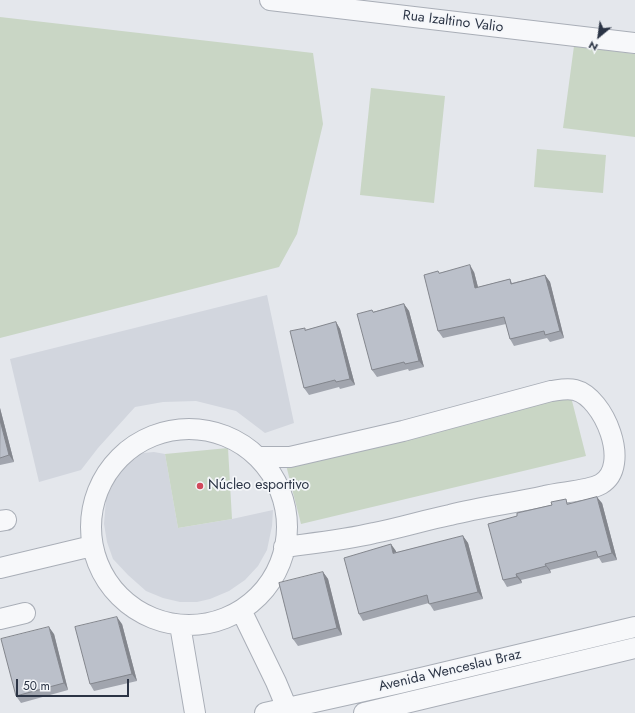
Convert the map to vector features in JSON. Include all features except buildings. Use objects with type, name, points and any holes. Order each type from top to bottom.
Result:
[{"type":"street","name":"Rua Izaltino Valio","points":[[270,0],[635,43]]},
{"type":"street","points":[[258,457],[290,457],[567,388],[576,390],[594,402],[612,436],[614,468],[609,478],[600,485],[546,495],[525,501],[452,514],[373,534],[284,547]]},
{"type":"street","points":[[202,429],[232,439],[258,457],[275,479],[285,505],[287,533],[282,560],[269,584],[251,604],[227,618],[200,625],[173,624],[147,616],[122,599],[102,575],[92,546],[90,514],[99,485],[117,459],[141,440],[171,430],[202,429]]},
{"type":"street","points":[[0,568],[92,546]]},
{"type":"street","points":[[241,610],[288,710]]},
{"type":"street","points":[[0,619],[25,613]]},
{"type":"street","points":[[180,624],[195,713]]},
{"type":"street","name":"Avenida Wenceslau Braz","points":[[265,713],[288,710],[635,627]]},
{"type":"street","points":[[574,642],[579,661]]},
{"type":"street","name":"Avenida Wenceslau Braz","points":[[364,713],[635,648]]},
{"type":"shaded area","points":[[267,295],[294,423],[265,433],[236,411],[196,401],[163,402],[135,407],[98,448],[81,470],[39,482],[10,359]]},
{"type":"shaded area","points":[[154,452],[165,454],[178,528],[232,519],[273,510],[272,526],[267,550],[258,566],[245,580],[229,591],[210,599],[197,602],[180,602],[163,598],[146,591],[113,559],[107,542],[104,524],[106,499],[117,475],[133,454]]},
{"type":"green space","points":[[0,17],[313,53],[323,124],[297,234],[279,267],[0,338]]},
{"type":"green space","points":[[574,46],[635,54],[635,137],[563,128]]},
{"type":"green space","points":[[371,88],[445,96],[434,203],[360,195]]},
{"type":"green space","points":[[537,149],[606,155],[603,193],[534,187]]},
{"type":"green space","points":[[570,393],[586,456],[301,524],[285,461]]},
{"type":"green space","name":"Núcleo esportivo","points":[[228,448],[232,519],[178,528],[165,454]]},
{"type":"place","name":"Núcleo esportivo","points":[[200,486]]}]
